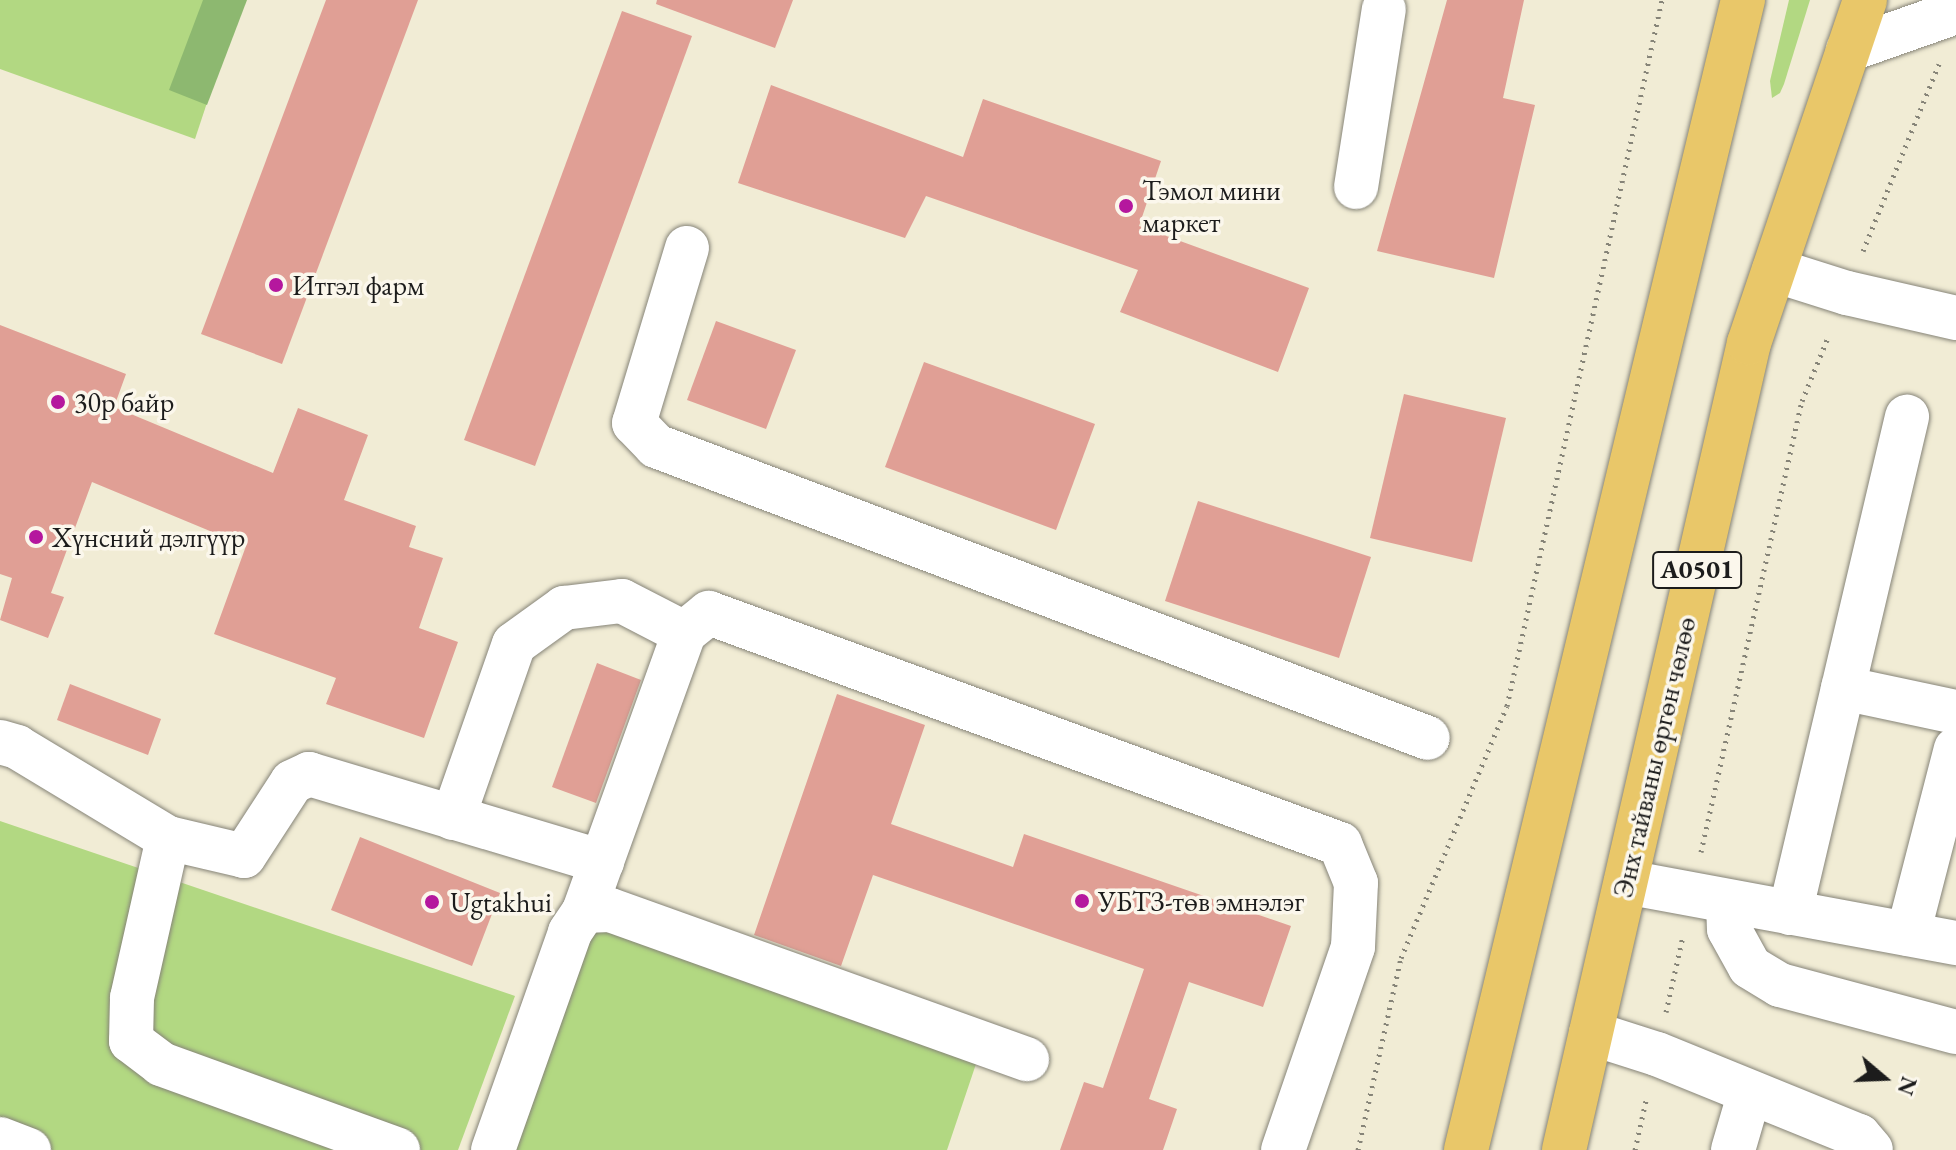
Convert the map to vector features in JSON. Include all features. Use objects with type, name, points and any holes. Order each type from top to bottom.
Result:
[{"type":"highway","name":"A0501","points":[[1466,1150],[1743,0]]},
{"type":"highway","name":"Энх тайваны өргөн чөлөө","points":[[1564,1150],[1749,343],[1865,0]]},
{"type":"street","points":[[1356,187],[1384,9]]},
{"type":"street","points":[[1848,50],[1950,32]]},
{"type":"street","points":[[687,248],[639,397],[634,423],[656,446],[1428,738]]},
{"type":"street","points":[[1774,270],[1847,293],[1956,318]]},
{"type":"street","points":[[1790,913],[1907,417]]},
{"type":"street","points":[[453,818],[514,644],[564,608],[622,601],[684,633]]},
{"type":"street","points":[[493,1150],[570,932],[584,911],[684,633],[709,613],[1340,844],[1356,883],[1353,947],[1283,1150]]},
{"type":"street","points":[[1843,688],[1956,712]]},
{"type":"street","points":[[0,742],[17,747],[168,838],[244,856],[292,782],[309,774],[602,862]]},
{"type":"street","points":[[1908,934],[1956,749]]},
{"type":"street","points":[[168,838],[132,998],[131,1041],[161,1064],[398,1150]]},
{"type":"street","points":[[1626,882],[1956,943]]},
{"type":"street","points":[[1710,898],[1750,967],[1780,985],[1956,1032]]},
{"type":"street","points":[[584,911],[610,910],[1027,1059]]},
{"type":"street","points":[[1591,1033],[1657,1054],[1859,1136],[1871,1150]]},
{"type":"street","points":[[1733,1150],[1750,1092]]},
{"type":"street","points":[[0,1139],[29,1150]]},
{"type":"path","points":[[1358,1150],[1401,958],[1507,706],[1662,0]]},
{"type":"path","points":[[1635,1150],[1657,1054],[1710,898],[1802,401],[1950,32]]},
{"type":"green space","points":[[0,0],[241,0],[195,139],[0,69]]},
{"type":"green space","points":[[203,0],[247,0],[207,105],[169,90]]},
{"type":"green space","points":[[1789,0],[1810,0],[1784,84],[1780,93],[1772,98],[1770,81]]},
{"type":"green space","points":[[0,821],[515,996],[458,1150],[20,1150],[0,1143]]},
{"type":"green space","points":[[577,918],[978,1058],[947,1150],[496,1150]]},
{"type":"building","points":[[326,0],[418,0],[282,364],[201,334]]},
{"type":"building","points":[[657,0],[793,0],[775,48],[656,4]]},
{"type":"building","points":[[1447,0],[1524,0],[1503,98],[1535,105],[1494,278],[1377,251]]},
{"type":"building","points":[[622,11],[692,36],[535,466],[464,440]]},
{"type":"building","points":[[771,85],[963,157],[983,99],[1161,161],[1139,226],[1309,288],[1278,372],[1120,312],[1138,270],[926,196],[905,238],[738,183]]},
{"type":"building","points":[[716,321],[796,350],[766,429],[687,400]]},
{"type":"building","points":[[0,325],[126,374],[114,407],[273,473],[298,408],[368,435],[344,500],[416,526],[409,547],[443,558],[419,628],[458,642],[424,738],[326,704],[336,678],[214,634],[246,546],[92,482],[51,593],[64,597],[48,638],[0,620],[12,578],[0,574]]},
{"type":"building","points":[[924,362],[1095,424],[1056,530],[885,467]]},
{"type":"building","points":[[1404,394],[1506,418],[1472,562],[1370,538]]},
{"type":"building","points":[[1198,501],[1371,557],[1339,658],[1165,601]]},
{"type":"building","points":[[597,663],[641,680],[596,803],[552,787]]},
{"type":"building","points":[[70,684],[161,719],[148,755],[57,720]]},
{"type":"building","name":"УБТЗ-төв эмнэлэг","points":[[837,694],[925,725],[891,824],[1013,867],[1024,834],[1291,926],[1263,1007],[1189,982],[1149,1099],[1177,1109],[1163,1150],[1060,1150],[1084,1082],[1103,1088],[1144,969],[873,875],[841,966],[754,935]]},
{"type":"building","points":[[360,837],[500,893],[472,966],[331,910]]},
{"type":"place","name":"Тэмол мини маркет","points":[[1126,206]]},
{"type":"place","name":"Итгэл фарм","points":[[276,285]]},
{"type":"place","name":"30р байр","points":[[58,402]]},
{"type":"place","name":"Хүнсний дэлгүүр","points":[[36,537]]},
{"type":"place","name":"УБТЗ-төв эмнэлэг","points":[[1082,901]]},
{"type":"place","name":"Ugtakhui","points":[[432,902]]}]
